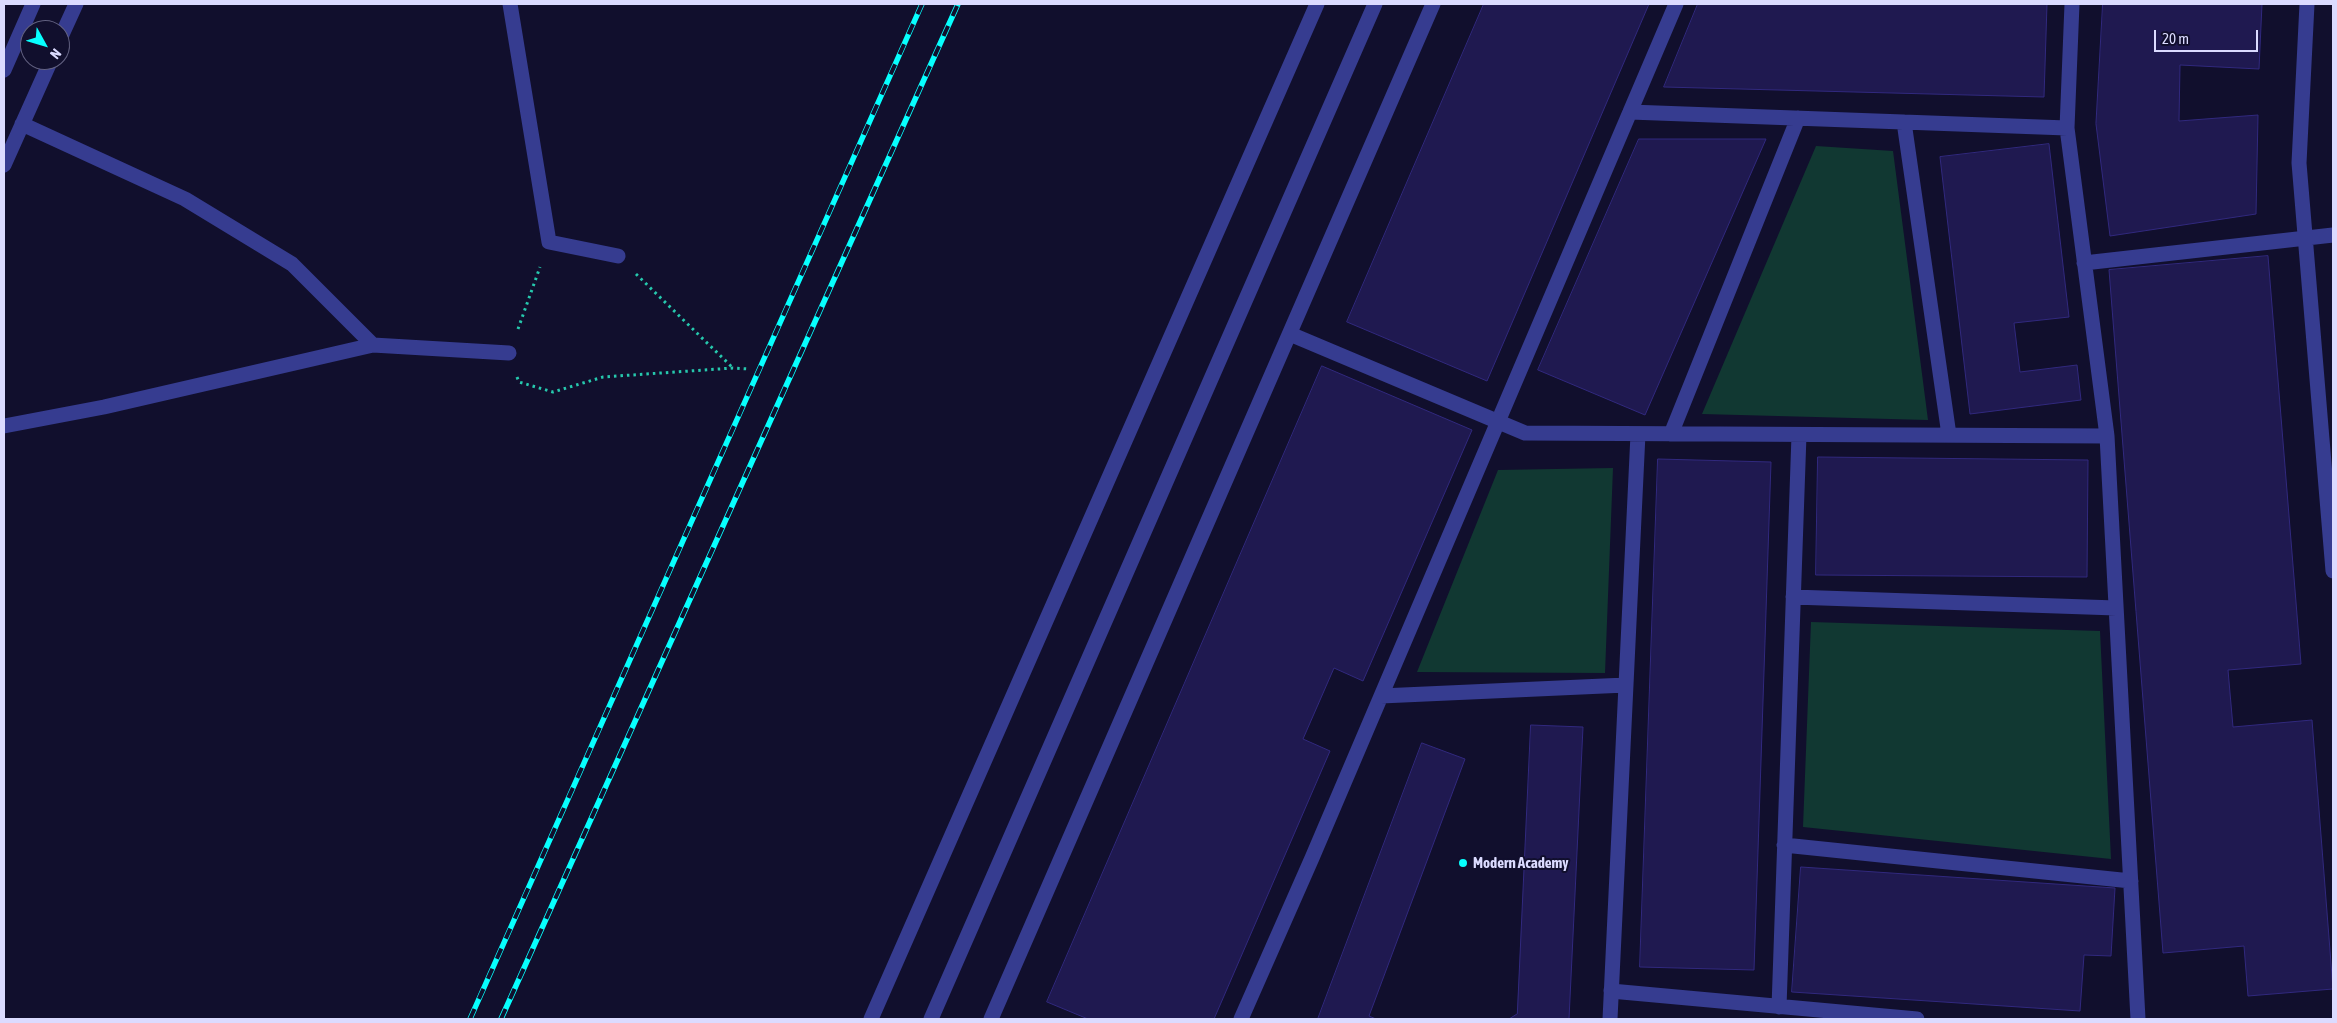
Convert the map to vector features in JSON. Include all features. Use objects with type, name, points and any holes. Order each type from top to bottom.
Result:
[{"type":"street","points":[[4,70],[33,4]]},
{"type":"street","points":[[69,20],[76,4]]},
{"type":"street","points":[[510,4],[549,242],[618,256]]},
{"type":"street","points":[[871,1019],[1317,4]]},
{"type":"street","points":[[931,1019],[1375,4]]},
{"type":"street","points":[[991,1019],[1433,4]]},
{"type":"street","points":[[1241,1019],[1676,4]]},
{"type":"street","points":[[2072,4],[2067,128],[2107,436],[2138,1019]]},
{"type":"street","points":[[2307,4],[2300,163],[2333,571]]},
{"type":"street","points":[[4,165],[46,70]]},
{"type":"street","points":[[1630,112],[2067,128]]},
{"type":"street","points":[[1671,434],[1798,118]]},
{"type":"street","points":[[1904,122],[1949,435]]},
{"type":"street","points":[[22,124],[185,199],[292,264],[373,345]]},
{"type":"street","points":[[2084,263],[2333,235]]},
{"type":"street","points":[[1290,334],[1497,423],[1525,433],[2107,436]]},
{"type":"street","points":[[4,426],[104,407],[373,345],[508,353]]},
{"type":"street","points":[[1610,1019],[1638,434]]},
{"type":"street","points":[[1779,1007],[1799,435]]},
{"type":"street","points":[[1793,596],[2116,608]]},
{"type":"street","points":[[1381,696],[1626,685]]},
{"type":"street","points":[[1784,845],[2131,881]]},
{"type":"street","points":[[1612,991],[1917,1019]]},
{"type":"path","points":[[549,242],[508,353],[519,382],[553,392],[603,377],[732,368],[750,369]]},
{"type":"path","points":[[618,256],[732,368]]},
{"type":"green space","points":[[1816,146],[1893,151],[1928,420],[1702,414]]},
{"type":"green space","points":[[1613,468],[1605,673],[1417,672],[1498,470]]},
{"type":"green space","points":[[1811,622],[2100,631],[2111,859],[1803,827]]},
{"type":"building","points":[[1484,4],[1649,4],[1487,381],[1347,322]]},
{"type":"building","points":[[1698,4],[2047,4],[2044,97],[1664,87]]},
{"type":"building","points":[[2103,4],[2262,4],[2259,69],[2180,65],[2179,121],[2258,115],[2256,214],[2110,236],[2096,124]]},
{"type":"building","points":[[1639,139],[1766,139],[1645,415],[1538,370]]},
{"type":"building","points":[[2049,144],[2069,317],[2014,323],[2020,372],[2077,365],[2081,400],[1970,414],[1940,157]]},
{"type":"building","points":[[2268,256],[2301,664],[2228,670],[2233,727],[2312,720],[2333,989],[2248,996],[2244,946],[2163,953],[2109,270]]},
{"type":"building","points":[[1322,366],[1472,430],[1363,681],[1334,668],[1303,739],[1330,751],[1214,1019],[1088,1019],[1047,1002]]},
{"type":"building","points":[[1818,457],[2088,460],[2087,577],[1816,575]]},
{"type":"building","points":[[1658,459],[1771,462],[1754,970],[1640,967]]},
{"type":"building","points":[[1531,725],[1583,727],[1569,1019],[1509,1019],[1517,1014]]},
{"type":"building","points":[[1422,743],[1465,759],[1369,1016],[1376,1019],[1318,1019]]},
{"type":"building","points":[[1801,867],[2115,888],[2111,956],[2084,955],[2080,1011],[1792,992]]},
{"type":"railway","points":[[470,1019],[922,4]]},
{"type":"railway","points":[[501,1019],[958,4]]},
{"type":"place","name":"Modern Academy","points":[[1463,863]]}]
